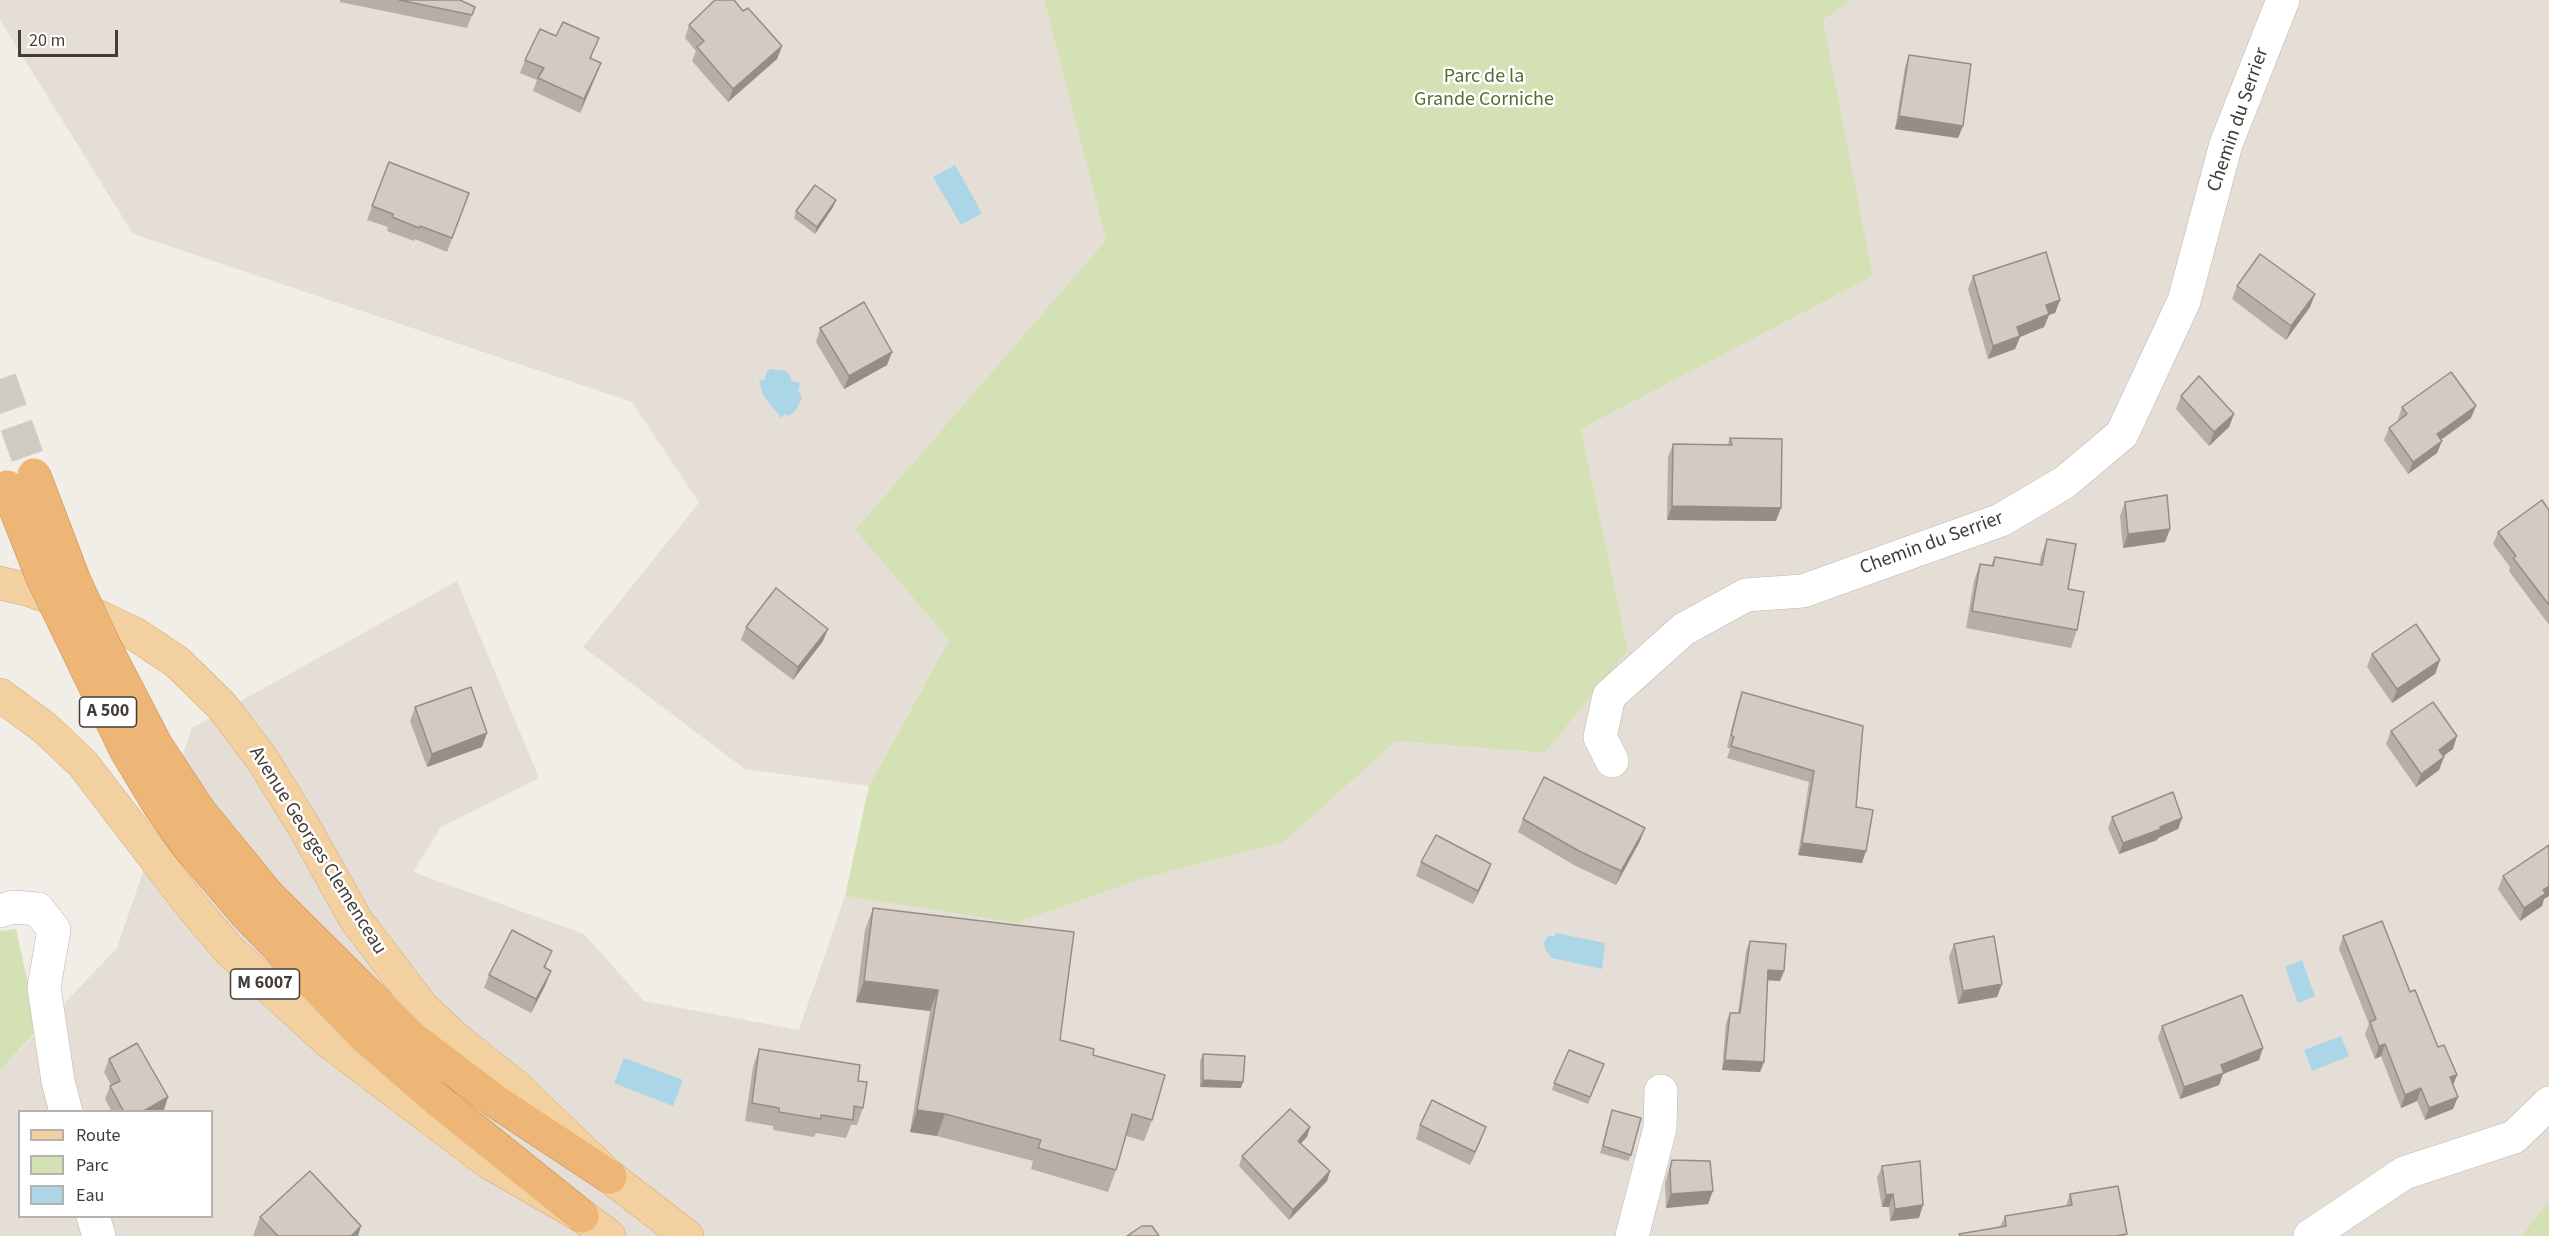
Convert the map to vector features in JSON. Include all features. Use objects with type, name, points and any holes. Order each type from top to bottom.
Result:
[{"type":"highway","name":"A 500","points":[[21,481],[42,576],[126,750],[159,805],[189,847],[412,1038],[495,1101],[610,1177]]},
{"type":"highway","name":"A 500","points":[[258,905],[365,1037],[440,1102],[582,1216]]},
{"type":"main road","name":"Avenue Georges Clemenceau","points":[[0,583],[30,590],[87,611],[135,633],[177,662],[222,706],[261,759],[303,825],[356,920],[423,1008],[514,1085],[610,1177],[687,1236]]},
{"type":"main road","name":"M 6007","points":[[0,694],[45,728],[83,765],[194,909],[229,950],[328,1041],[488,1162],[582,1216],[609,1236]]},
{"type":"street","name":"Chemin du Serrier","points":[[1612,761],[1600,737],[1609,696],[1684,628],[1746,595],[1803,591],[2001,520],[2065,482],[2122,434],[2184,301],[2226,144],[2283,0]]},
{"type":"street","points":[[0,911],[13,908],[38,909],[54,930],[44,987],[58,1080],[66,1110]]},
{"type":"street","points":[[1632,1236],[1660,1128],[1661,1091]]},
{"type":"street","points":[[2310,1236],[2404,1173],[2514,1137],[2549,1103]]},
{"type":"street","points":[[94,1218],[99,1236]]},
{"type":"shaded area","points":[[0,0],[1044,0],[1106,240],[855,530],[949,640],[869,786],[745,769],[583,647],[699,503],[632,402],[133,234],[0,20]]},
{"type":"shaded area","points":[[1852,0],[2549,0],[2549,1201],[2521,1236],[0,1236],[0,1071],[117,948],[192,728],[457,581],[539,778],[441,827],[413,872],[584,934],[644,1001],[799,1030],[845,896],[1017,923],[1141,879],[1284,842],[1396,741],[1545,753],[1628,650],[1581,429],[1873,276],[1823,20]]},
{"type":"green space","name":"Parc de la Grande Corniche","points":[[1044,0],[1852,0],[1823,20],[1873,276],[1581,429],[1628,650],[1545,753],[1396,741],[1284,842],[1141,879],[1017,923],[845,896],[869,786],[949,640],[855,530],[1106,240]]},
{"type":"green space","points":[[16,929],[38,1029],[0,1071],[0,931]]},
{"type":"green space","points":[[2549,1201],[2549,1236],[2521,1236]]},
{"type":"water","points":[[955,165],[982,213],[961,225],[933,177]]},
{"type":"water","points":[[771,369],[787,371],[792,381],[800,383],[798,390],[802,398],[796,410],[789,416],[785,414],[781,418],[763,395],[759,381],[764,380],[767,371]]},
{"type":"water","points":[[1556,933],[1605,943],[1602,969],[1552,958],[1545,949],[1544,943],[1548,936],[1555,936]]},
{"type":"water","points":[[2302,960],[2315,996],[2298,1003],[2285,967]]},
{"type":"water","points":[[2341,1036],[2349,1056],[2312,1071],[2304,1050]]},
{"type":"water","points":[[624,1058],[683,1080],[673,1106],[614,1083]]},
{"type":"building","points":[[399,0],[460,0],[475,7],[472,15]]},
{"type":"building","points":[[715,0],[734,0],[743,11],[748,8],[782,46],[733,89],[697,47],[704,41],[689,25]]},
{"type":"building","points":[[563,22],[599,38],[590,58],[601,63],[584,99],[538,78],[544,68],[525,60],[540,29],[556,36]]},
{"type":"building","points":[[1909,55],[1971,64],[1963,126],[1899,116]]},
{"type":"building","points":[[389,162],[469,193],[452,238],[420,226],[419,228],[372,206]]},
{"type":"building","points":[[815,185],[836,200],[817,227],[796,211]]},
{"type":"building","points":[[2046,252],[2060,300],[2046,305],[2049,314],[2017,327],[2020,336],[1993,346],[1973,276]]},
{"type":"building","points":[[2260,254],[2315,294],[2291,326],[2237,286]]},
{"type":"building","points":[[864,302],[892,352],[849,376],[820,328]]},
{"type":"building","points":[[2451,372],[2476,406],[2437,434],[2442,441],[2413,462],[2389,428],[2407,414],[2402,407]]},
{"type":"building","points":[[2199,376],[2234,414],[2214,432],[2181,396]]},
{"type":"building","points":[[1730,438],[1782,439],[1781,508],[1672,506],[1673,444],[1732,445]]},
{"type":"building","points":[[2167,495],[2170,529],[2128,534],[2125,502]]},
{"type":"building","points":[[2542,500],[2549,510],[2549,605],[2513,558],[2516,556],[2498,532]]},
{"type":"building","points":[[2047,539],[2076,544],[2068,589],[2084,592],[2077,630],[1972,611],[1980,564],[1993,566],[1995,557],[2042,565]]},
{"type":"building","points":[[776,588],[828,629],[798,667],[746,627]]},
{"type":"building","points":[[2416,624],[2440,660],[2397,689],[2372,654]]},
{"type":"building","points":[[471,687],[487,733],[432,754],[415,707]]},
{"type":"building","points":[[1742,692],[1863,726],[1856,807],[1873,810],[1866,851],[1802,843],[1814,771],[1731,746],[1734,737],[1731,735]]},
{"type":"building","points":[[2433,702],[2457,736],[2439,750],[2444,757],[2421,774],[2391,731]]},
{"type":"building","points":[[1544,777],[1645,828],[1621,871],[1579,851],[1523,819]]},
{"type":"building","points":[[2173,792],[2182,818],[2160,827],[2161,829],[2123,843],[2112,817]]},
{"type":"building","points":[[1436,835],[1491,864],[1478,891],[1421,862]]},
{"type":"building","points":[[2549,845],[2549,886],[2543,890],[2546,893],[2524,908],[2503,876]]},
{"type":"building","points":[[873,908],[1074,932],[1060,1040],[1094,1049],[1093,1055],[1165,1075],[1152,1120],[1132,1114],[1116,1170],[1038,1148],[1041,1140],[945,1114],[917,1110],[938,990],[864,981]]},
{"type":"building","points":[[2382,921],[2410,992],[2415,990],[2438,1047],[2444,1045],[2457,1075],[2450,1077],[2458,1097],[2429,1108],[2421,1088],[2405,1095],[2385,1044],[2379,1046],[2370,1022],[2376,1019],[2343,936]]},
{"type":"building","points":[[512,930],[552,951],[544,967],[551,971],[536,999],[489,975]]},
{"type":"building","points":[[1994,936],[2002,984],[1963,991],[1954,944]]},
{"type":"building","points":[[1750,941],[1786,944],[1784,971],[1768,970],[1764,1062],[1725,1060],[1730,1013],[1740,1013]]},
{"type":"building","points":[[2242,995],[2263,1048],[2221,1065],[2224,1073],[2184,1087],[2162,1026]]},
{"type":"building","points":[[137,1043],[168,1097],[145,1110],[123,1110],[110,1086],[120,1081],[109,1059]]},
{"type":"building","points":[[759,1049],[860,1065],[858,1081],[867,1082],[863,1108],[854,1106],[853,1120],[821,1115],[821,1119],[779,1112],[779,1108],[752,1103]]},
{"type":"building","points":[[1569,1050],[1604,1064],[1590,1097],[1554,1083]]},
{"type":"building","points":[[1203,1054],[1245,1056],[1243,1082],[1203,1080]]},
{"type":"building","points":[[1432,1100],[1486,1127],[1475,1152],[1420,1125]]},
{"type":"building","points":[[1290,1109],[1310,1127],[1298,1141],[1330,1171],[1293,1210],[1242,1156]]},
{"type":"building","points":[[1612,1110],[1641,1118],[1631,1155],[1603,1146]]},
{"type":"building","points":[[1672,1160],[1710,1161],[1713,1191],[1671,1194]]},
{"type":"building","points":[[1920,1161],[1923,1205],[1895,1209],[1893,1194],[1886,1195],[1882,1166]]},
{"type":"building","points":[[310,1171],[361,1226],[351,1236],[278,1236],[260,1217]]},
{"type":"building","points":[[2118,1186],[2127,1234],[2116,1236],[1960,1236],[1959,1234],[2006,1226],[2005,1216],[2072,1205],[2070,1194]]},
{"type":"building","points":[[1142,1226],[1152,1226],[1159,1236],[1127,1236]]},
{"type":"tunnel","points":[[0,379],[34,475]]}]
